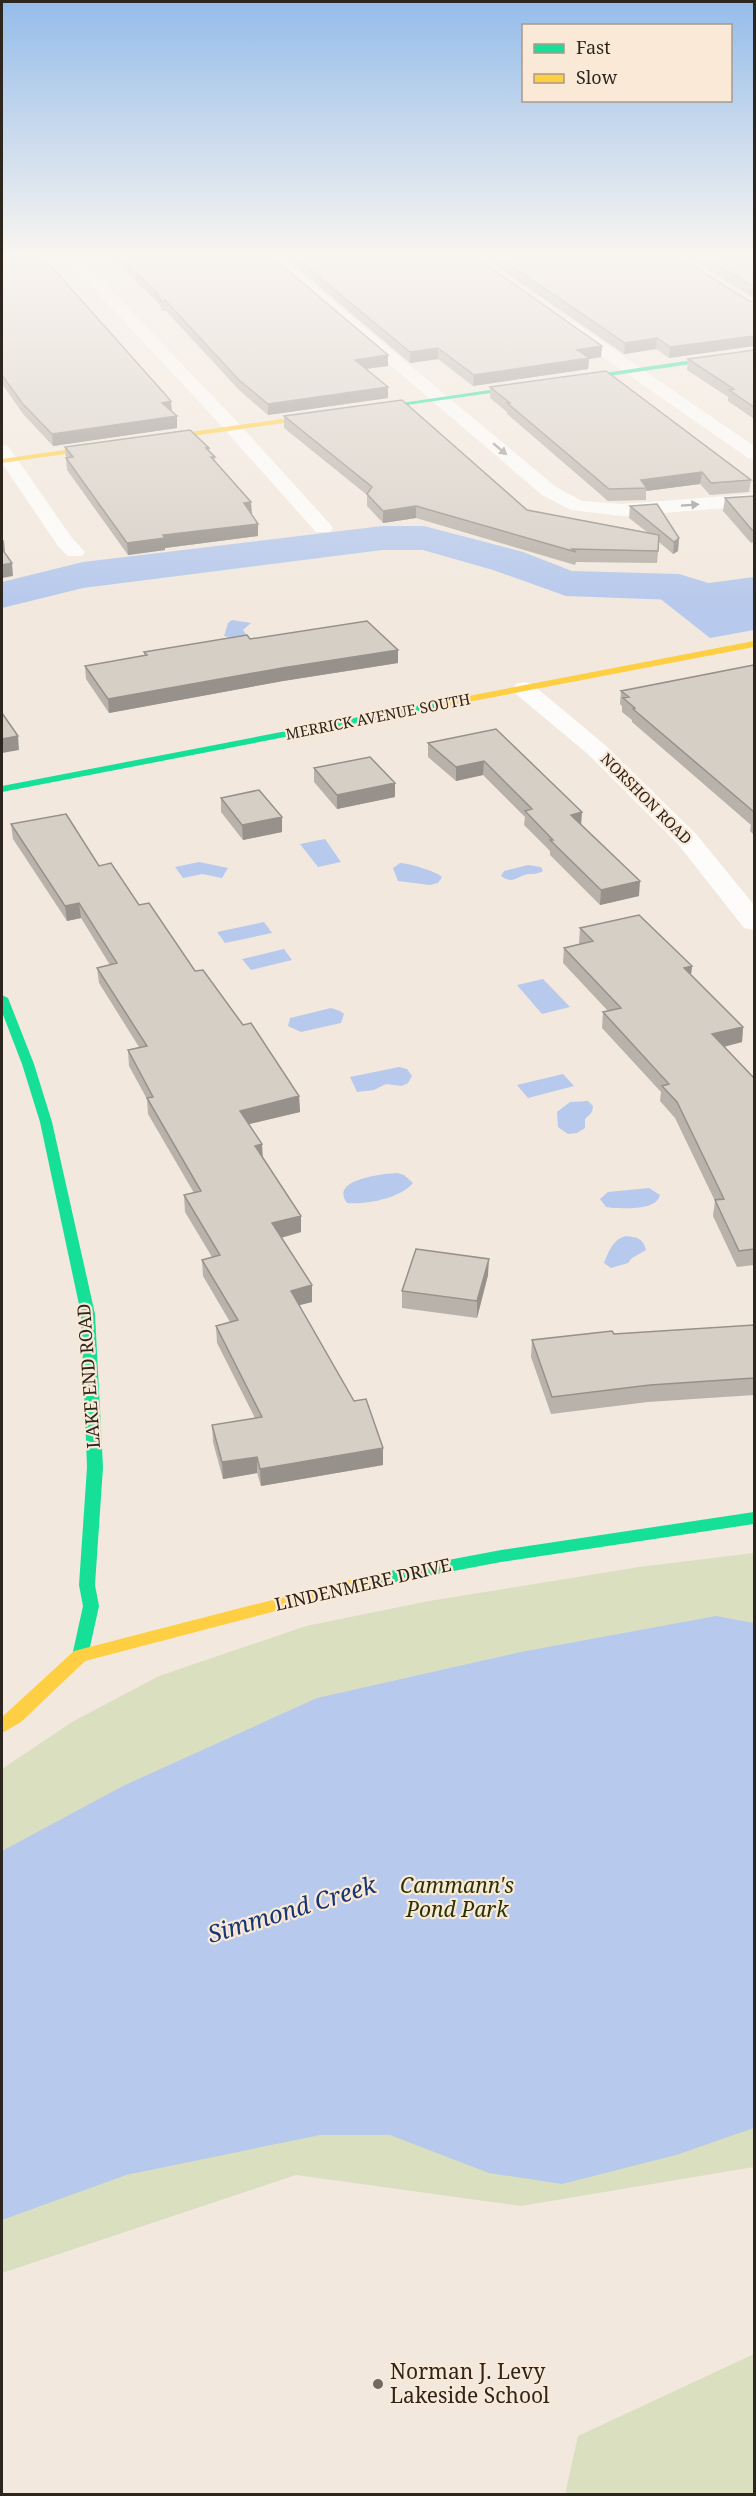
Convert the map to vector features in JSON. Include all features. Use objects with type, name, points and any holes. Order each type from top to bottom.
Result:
[{"type":"street","points":[[181,373],[323,528]]},
{"type":"street","points":[[410,373],[549,491],[568,502],[590,508],[622,510],[754,500]]},
{"type":"street","points":[[75,552],[65,542],[4,457],[232,428],[615,373]]},
{"type":"street","points":[[637,373],[754,454]]},
{"type":"street","name":"MERRICK AVENUE SOUTH","points":[[2,789],[754,644]]},
{"type":"street","name":"NORSHON ROAD","points":[[524,689],[597,750],[687,839],[754,922]]},
{"type":"street","name":"LAKE END ROAD","points":[[2,998],[28,1064],[46,1122],[88,1314],[95,1467],[87,1585],[91,1605],[80,1656]]},
{"type":"street","name":"LINDENMERE DRIVE","points":[[2,1726],[15,1717],[80,1656],[362,1582],[501,1556],[754,1518]]},
{"type":"green space","name":"Cammann's Pond Park","points":[[754,1553],[754,2167],[521,2206],[296,2175],[2,2273],[2,1769],[72,1722],[159,1676],[306,1626],[429,1601],[639,1567]]},
{"type":"green space","points":[[754,2354],[754,2494],[565,2494],[578,2436]]},
{"type":"water","points":[[754,577],[754,630],[710,638],[658,597],[679,587]]},
{"type":"water","points":[[232,620],[251,623],[243,630],[247,636],[233,638],[224,636],[228,623]]},
{"type":"water","points":[[325,839],[341,862],[318,867],[300,844]]},
{"type":"water","points":[[199,862],[228,868],[222,878],[202,874],[183,878],[175,867]]},
{"type":"water","points":[[400,863],[422,868],[442,877],[438,883],[430,885],[398,881],[393,868]]},
{"type":"water","points":[[528,865],[541,867],[543,871],[512,880],[501,876],[504,871]]},
{"type":"water","points":[[264,922],[272,933],[225,943],[217,932]]},
{"type":"water","points":[[284,949],[292,960],[251,970],[242,959]]},
{"type":"water","points":[[543,979],[570,1007],[542,1014],[517,985]]},
{"type":"water","points":[[331,1008],[344,1014],[341,1023],[301,1032],[288,1026],[290,1018]]},
{"type":"water","points":[[399,1067],[407,1069],[412,1076],[408,1083],[402,1086],[386,1084],[374,1090],[357,1092],[350,1077]]},
{"type":"water","points":[[563,1074],[574,1086],[528,1098],[517,1085]]},
{"type":"water","points":[[588,1101],[593,1106],[592,1112],[585,1119],[585,1128],[577,1133],[568,1134],[558,1127],[557,1112],[570,1102]]},
{"type":"water","points":[[397,1173],[404,1175],[413,1183],[400,1193],[364,1203],[347,1203],[343,1195],[345,1188],[360,1179]]},
{"type":"water","points":[[649,1188],[660,1195],[653,1204],[647,1206],[606,1207],[600,1199],[608,1192]]},
{"type":"water","points":[[626,1236],[639,1239],[646,1250],[628,1263],[611,1268],[604,1263],[608,1254],[615,1243]]},
{"type":"water","name":"Cammann's Pond Park","points":[[716,1616],[754,1623],[754,2128],[676,2155],[562,2184],[489,2173],[390,2135],[320,2135],[126,2175],[2,2220],[2,1851],[123,1786],[317,1698],[521,1652]]},
{"type":"building","points":[[147,373],[171,401],[162,403],[177,416],[52,434],[22,403],[2,375]]},
{"type":"building","points":[[233,373],[371,373],[388,387],[268,404]]},
{"type":"building","points":[[588,373],[609,373],[751,480],[711,483],[702,472],[641,480],[647,488],[609,489],[490,387]]},
{"type":"building","points":[[710,373],[754,373],[754,407],[729,390],[734,389]]},
{"type":"building","points":[[402,400],[527,510],[659,535],[658,551],[572,549],[576,552],[416,506],[383,511],[367,494],[372,487],[284,416]]},
{"type":"building","points":[[190,430],[209,448],[206,448],[215,457],[211,457],[251,502],[244,503],[258,524],[163,535],[165,538],[127,543],[66,458],[73,457],[65,447]]},
{"type":"building","points":[[754,496],[754,530],[752,530],[725,498]]},
{"type":"building","points":[[657,504],[679,538],[674,542],[630,506]]},
{"type":"building","points":[[2,549],[12,563],[2,565]]},
{"type":"building","points":[[367,621],[398,650],[108,699],[85,666],[147,655],[144,652],[247,635],[250,639]]},
{"type":"building","points":[[754,665],[754,812],[633,709],[635,708],[623,698],[629,697],[621,691]]},
{"type":"building","points":[[2,713],[18,736],[2,739]]},
{"type":"building","points":[[496,729],[582,812],[571,815],[640,881],[601,890],[550,840],[553,840],[525,811],[532,809],[484,761],[456,767],[428,743]]},
{"type":"building","points":[[370,757],[395,783],[337,795],[314,768]]},
{"type":"building","points":[[259,790],[282,817],[242,825],[221,798]]},
{"type":"building","points":[[66,814],[99,866],[111,863],[139,905],[149,903],[195,971],[203,970],[243,1025],[251,1023],[299,1096],[240,1111],[262,1144],[255,1146],[301,1216],[272,1223],[312,1285],[291,1291],[354,1401],[366,1399],[383,1448],[260,1469],[257,1457],[222,1462],[212,1425],[262,1417],[216,1326],[238,1320],[202,1260],[220,1255],[184,1195],[201,1191],[147,1098],[153,1097],[128,1050],[147,1046],[97,968],[117,963],[79,903],[65,906],[11,824]]},
{"type":"building","points":[[639,915],[692,966],[684,968],[743,1027],[712,1034],[754,1078],[754,1249],[739,1251],[715,1200],[724,1199],[677,1102],[662,1086],[669,1084],[603,1012],[621,1008],[564,948],[593,941],[580,928]]},
{"type":"building","points":[[416,1249],[489,1259],[477,1301],[402,1291]]},
{"type":"building","points":[[754,1325],[754,1378],[650,1385],[552,1397],[532,1340],[612,1331],[614,1334]]},
{"type":"waterway","points":[[2,595],[83,575],[382,538],[424,538],[508,561],[566,583],[679,587],[736,605],[754,603]]},
{"type":"traffic: fast","points":[[365,409],[612,373]]},
{"type":"traffic: fast","points":[[2,789],[442,704]]},
{"type":"traffic: fast","points":[[2,998],[28,1064],[46,1122],[88,1314],[95,1467],[87,1585],[91,1606],[80,1656]]},
{"type":"traffic: fast","points":[[369,1581],[501,1556],[754,1518]]},
{"type":"traffic: slow","points":[[2,461],[365,409]]},
{"type":"traffic: slow","points":[[442,704],[754,644]]},
{"type":"traffic: slow","points":[[2,1726],[15,1717],[80,1656],[369,1581]]},
{"type":"place","name":"Norman J. Levy Lakeside School","points":[[378,2384]]},
{"type":"water label","name":"Simmond Creek","points":[[292,1910]]}]
